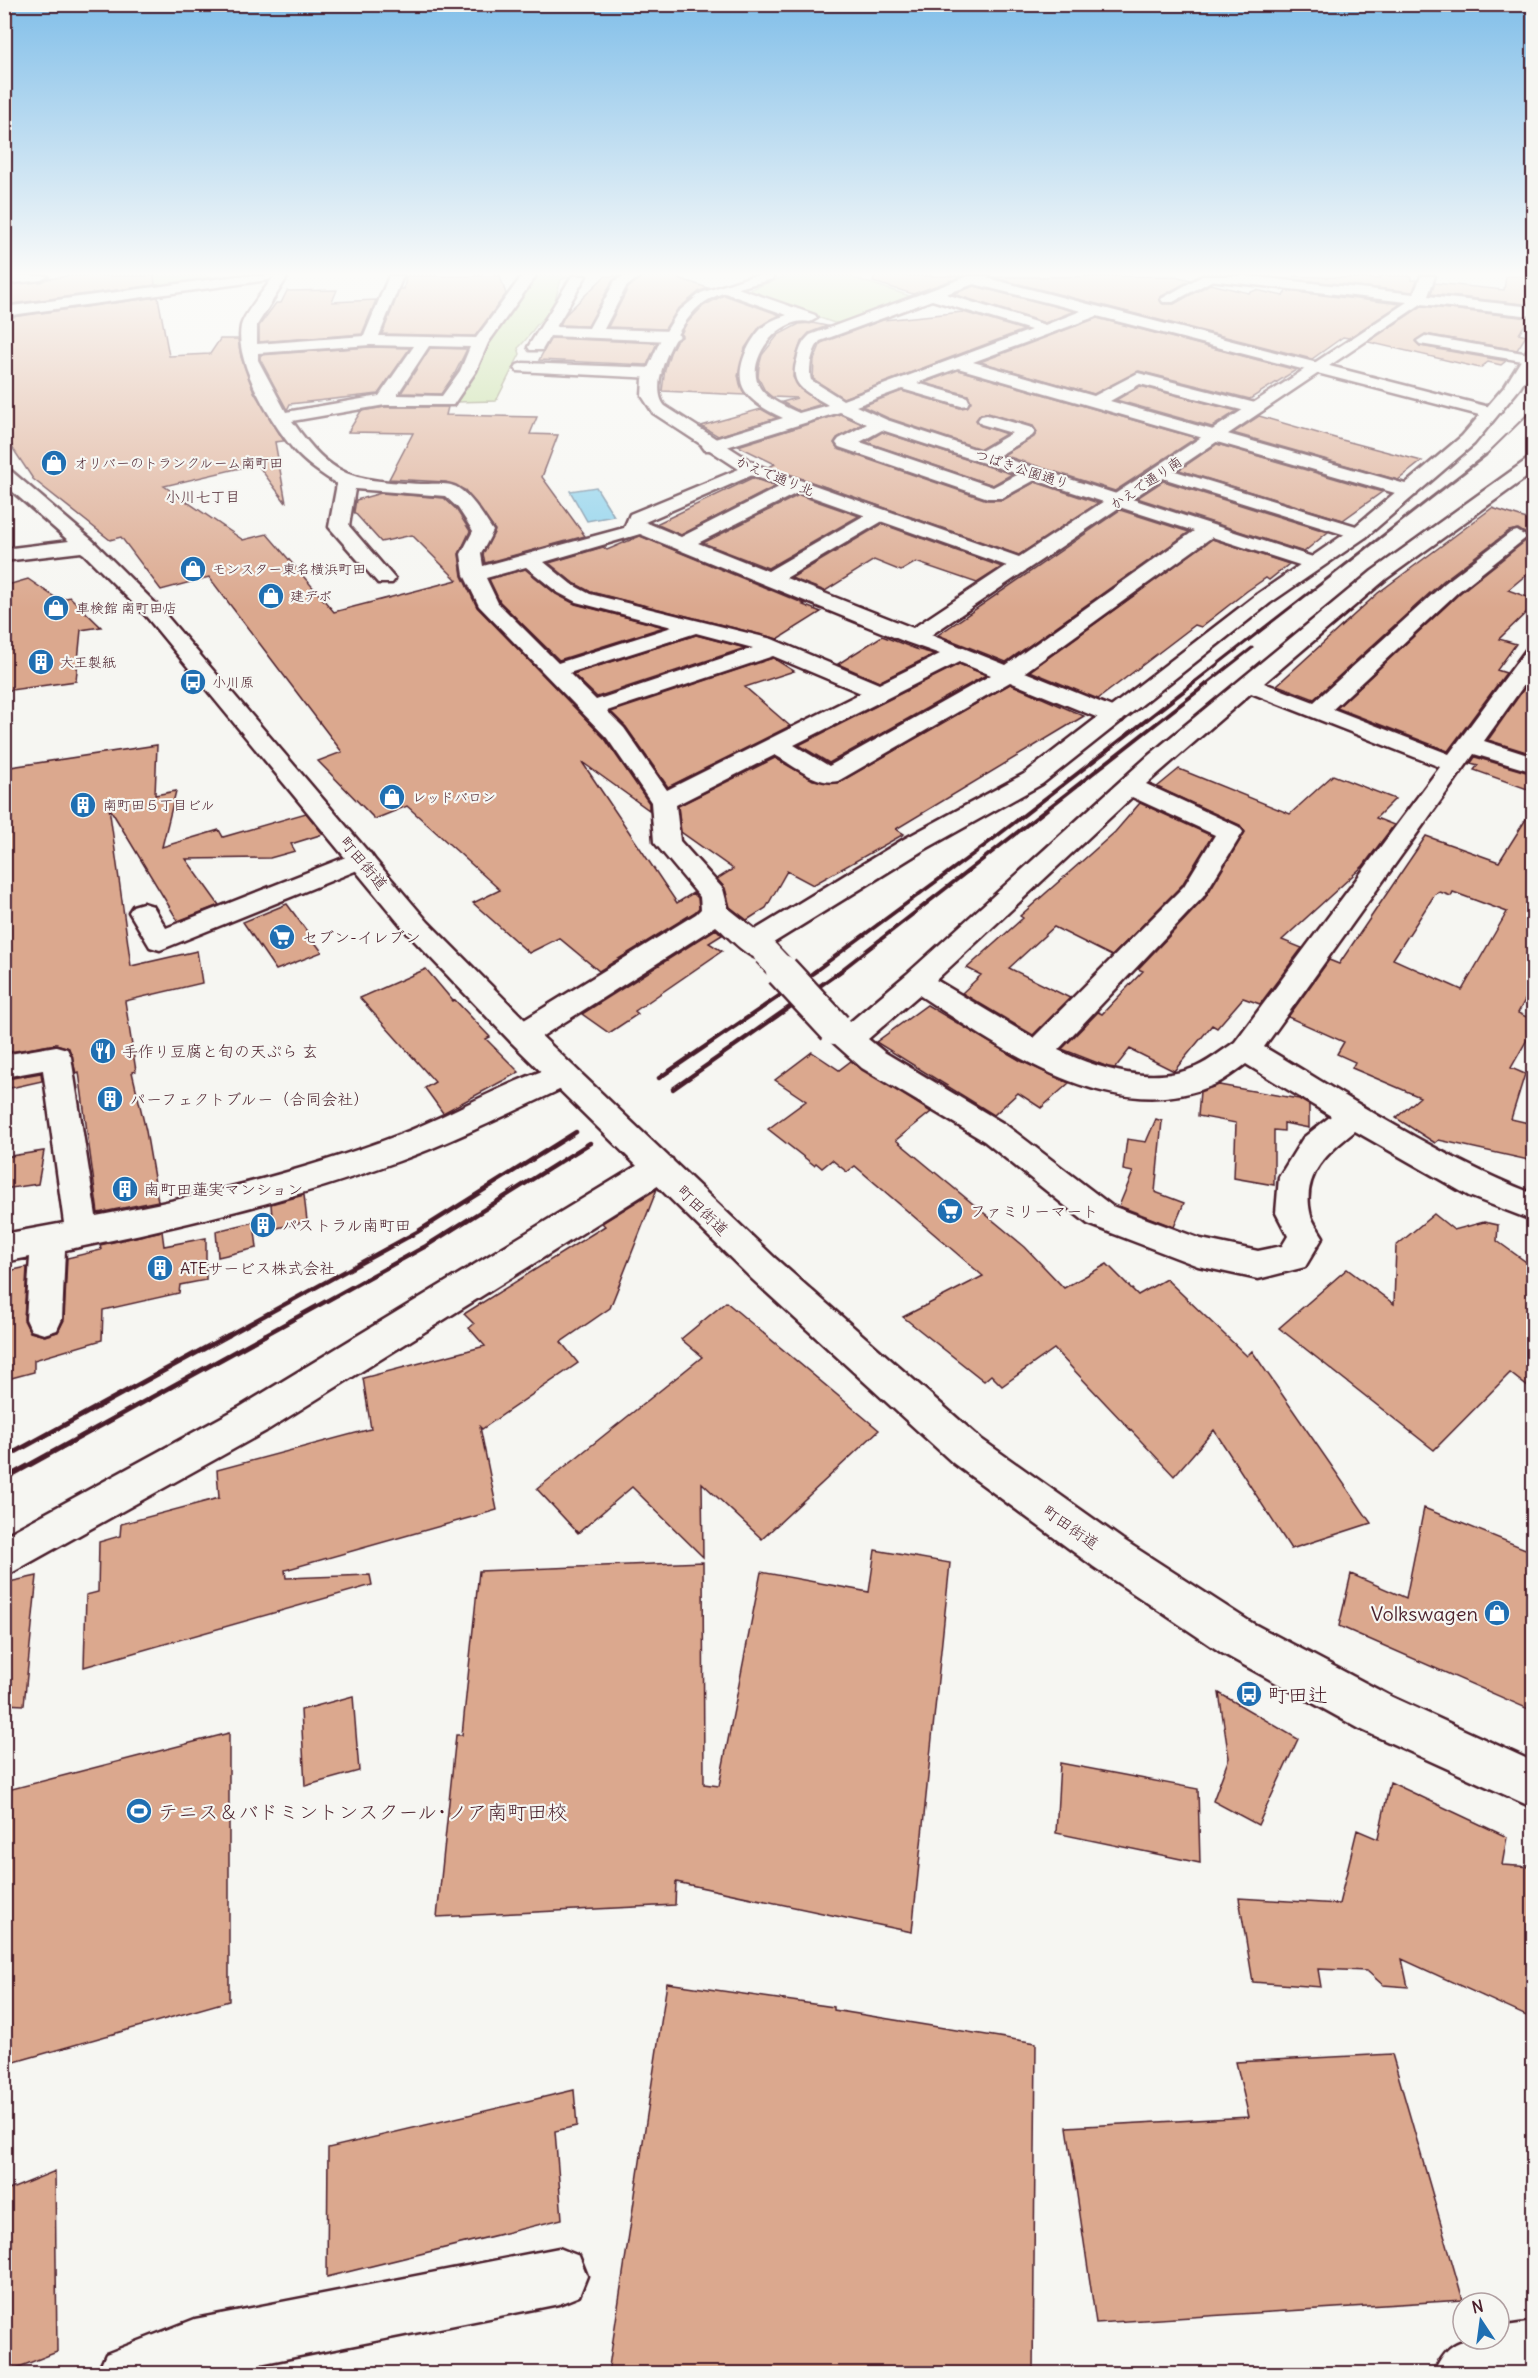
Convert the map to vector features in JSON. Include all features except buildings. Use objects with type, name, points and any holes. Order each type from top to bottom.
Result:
[{"type":"street","points":[[264,387],[300,447],[320,465],[347,482],[364,486],[450,491],[465,504],[483,531],[471,554],[474,575],[489,606],[616,733],[663,801],[667,842],[713,895],[715,911],[760,948],[841,1034],[873,1060],[995,1133],[1100,1215],[1198,1252],[1258,1265],[1293,1257],[1306,1237],[1293,1212],[1295,1177],[1314,1147],[1353,1115]]},
{"type":"street","points":[[385,400],[394,387]]},
{"type":"street","points":[[281,418],[385,400],[447,401],[457,387]]},
{"type":"street","name":"かえで通り北","points":[[650,387],[655,405],[665,415],[751,469],[1021,565]]},
{"type":"street","points":[[750,387],[758,396],[798,420]]},
{"type":"street","name":"つばき公園通り","points":[[810,387],[841,406],[881,424],[1312,563]]},
{"type":"street","points":[[711,446],[798,420],[894,387]]},
{"type":"street","points":[[912,387],[961,401]]},
{"type":"street","points":[[1043,387],[1409,491]]},
{"type":"street","points":[[1096,402],[1122,387]]},
{"type":"street","points":[[1171,387],[1257,410]]},
{"type":"street","name":"かえで通り南","points":[[914,637],[1291,387]]},
{"type":"street","points":[[1389,387],[1491,413]]},
{"type":"street","points":[[760,948],[913,845],[1032,779],[1312,563],[1359,533],[1468,440],[1513,387]]},
{"type":"street","points":[[983,457],[1026,432],[987,420]]},
{"type":"street","points":[[881,424],[845,443],[995,494],[1033,473]]},
{"type":"street","points":[[1296,476],[1329,450]]},
{"type":"street","points":[[841,1034],[917,981],[1157,762],[1379,575],[1469,521],[1533,463]]},
{"type":"street","points":[[474,575],[632,532],[637,518],[751,469]]},
{"type":"street","points":[[1162,472],[1359,533]]},
{"type":"street","name":"町田街道","points":[[4,474],[86,545],[152,610],[418,928],[522,1035],[764,1269],[967,1451],[1055,1516],[1237,1638],[1376,1713],[1533,1786]]},
{"type":"street","points":[[347,482],[339,527],[385,579]]},
{"type":"street","points":[[682,544],[796,486]]},
{"type":"street","points":[[769,579],[879,515]]},
{"type":"street","points":[[634,525],[1114,716]]},
{"type":"street","points":[[776,745],[829,776],[1008,674],[1209,530]]},
{"type":"street","points":[[1317,711],[1452,587],[1516,536]]},
{"type":"street","points":[[4,555],[86,545]]},
{"type":"street","points":[[529,560],[564,588],[583,598],[774,648],[880,693]]},
{"type":"street","points":[[554,671],[694,627]]},
{"type":"street","points":[[591,709],[774,648]]},
{"type":"street","points":[[663,801],[957,654]]},
{"type":"street","points":[[917,981],[1037,1053],[1065,1068],[1100,1081],[1138,1087],[1177,1085],[1208,1077],[1230,1064],[1246,1050],[1462,754],[1516,695],[1533,655]]},
{"type":"street","points":[[1250,685],[1317,711],[1462,754],[1533,765]]},
{"type":"street","points":[[1037,1053],[1194,891],[1230,832],[1131,787]]},
{"type":"street","points":[[143,912],[160,941],[361,859]]},
{"type":"street","points":[[522,1035],[706,920],[715,911]]},
{"type":"street","points":[[1246,1050],[1353,1115],[1471,1182],[1533,1208]]},
{"type":"street","points":[[4,1066],[56,1057],[82,1233]]},
{"type":"street","points":[[4,1248],[203,1208],[325,1173],[430,1135],[563,1075]]},
{"type":"street","points":[[4,1558],[253,1419],[660,1168]]},
{"type":"street","points":[[44,1319],[48,1240]]},
{"type":"street","points":[[126,2373],[195,2348],[559,2276]]},
{"type":"street","points":[[1462,2373],[1484,2358],[1533,2350]]},
{"type":"green space","points":[[465,387],[503,387],[496,401],[456,402]]},
{"type":"water","points":[[596,487],[614,516],[587,521],[570,491]]},
{"type":"railway","points":[[1484,457],[1534,408]]},
{"type":"railway","points":[[1192,684],[1486,455]]},
{"type":"railway","points":[[1206,684],[1252,648]]},
{"type":"railway","points":[[814,972],[984,846],[1194,683]]},
{"type":"railway","points":[[839,972],[1208,683]]},
{"type":"railway","points":[[659,1078],[816,971]]},
{"type":"railway","points":[[673,1089],[841,971]]},
{"type":"railway","points":[[227,1336],[417,1232],[576,1132]]},
{"type":"railway","points":[[263,1336],[426,1246],[590,1143]]},
{"type":"railway","points":[[4,1458],[229,1335]]},
{"type":"railway","points":[[4,1479],[265,1335]]},
{"type":"place","name":"オリバーのトランクルーム南町田","points":[[54,463]]},
{"type":"place","name":"モンスター東名横浜町田","points":[[193,569]]},
{"type":"place","name":"建デポ","points":[[271,596]]},
{"type":"place","name":"車検館 南町田店","points":[[56,608]]},
{"type":"place","name":"大王製紙","points":[[41,662]]},
{"type":"place","name":"小川原","points":[[193,682]]},
{"type":"place","name":"レッドバロン","points":[[392,797]]},
{"type":"place","name":"南町田５丁目ビル","points":[[83,805]]},
{"type":"place","name":"セブン-イレブン","points":[[282,937]]},
{"type":"place","name":"手作り豆腐と旬の天ぷら 玄","points":[[103,1051]]},
{"type":"place","name":"パーフェクトブルー（合同会社）","points":[[110,1099]]},
{"type":"place","name":"南町田蓮実マンション","points":[[125,1189]]},
{"type":"place","name":"ファミリーマート","points":[[950,1211]]},
{"type":"place","name":"パストラル南町田","points":[[263,1225]]},
{"type":"place","name":"ATEサービス株式会社","points":[[160,1268]]},
{"type":"place","name":"Volkswagen","points":[[1497,1613]]},
{"type":"place","name":"町田辻","points":[[1249,1694]]},
{"type":"place","name":"テニス＆バドミントンスクール･ノア南町田校","points":[[139,1811]]},
{"type":"district","name":"小川七丁目","points":[[203,496]]}]
